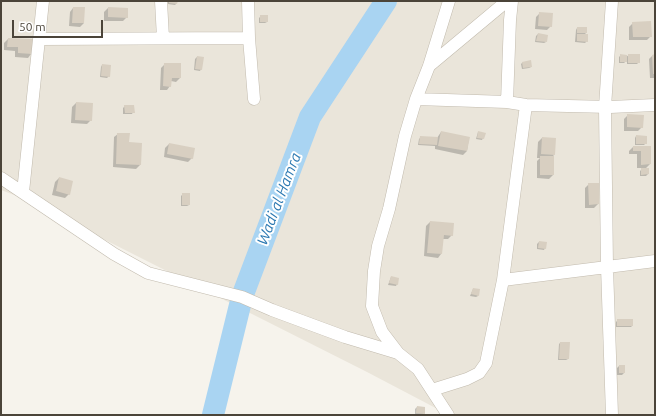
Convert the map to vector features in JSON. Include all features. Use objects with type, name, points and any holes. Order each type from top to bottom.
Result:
[{"type":"street","points":[[23,192],[43,1]]},
{"type":"street","points":[[162,1],[162,38]]},
{"type":"street","points":[[248,1],[249,38],[254,98]]},
{"type":"street","points":[[448,415],[418,369],[398,353],[382,332],[372,306],[374,271],[378,246],[389,209],[405,136],[449,1]]},
{"type":"street","points":[[429,66],[507,1]]},
{"type":"street","points":[[507,102],[512,1]]},
{"type":"street","points":[[612,1],[605,107],[607,267],[612,415]]},
{"type":"street","points":[[39,39],[249,38]]},
{"type":"street","points":[[416,100],[507,102],[526,105],[605,107],[655,105]]},
{"type":"street","points":[[432,390],[468,379],[479,373],[486,363],[503,280],[526,105]]},
{"type":"street","points":[[1,178],[114,254],[148,273],[242,297],[272,310],[345,337],[398,353]]},
{"type":"street","points":[[503,280],[655,261]]},
{"type":"shaded area","points":[[1,1],[655,1],[655,415],[449,415],[22,198],[1,190]]},
{"type":"building","points":[[169,1],[178,1],[177,4],[169,3]]},
{"type":"building","points":[[73,7],[85,7],[84,23],[72,23]]},
{"type":"building","points":[[108,7],[128,8],[128,18],[108,17]]},
{"type":"building","points":[[539,12],[553,13],[552,27],[538,26]]},
{"type":"building","points":[[260,15],[268,15],[268,22],[260,22]]},
{"type":"building","points":[[651,21],[652,37],[633,37],[632,22]]},
{"type":"building","points":[[577,27],[587,27],[587,33],[577,33]]},
{"type":"building","points":[[538,33],[548,35],[547,42],[536,41]]},
{"type":"building","points":[[577,34],[588,34],[588,42],[577,41]]},
{"type":"building","points":[[8,38],[33,39],[32,54],[18,53],[18,47],[7,47]]},
{"type":"building","points":[[620,54],[627,55],[627,62],[620,62]]},
{"type":"building","points":[[628,54],[640,54],[640,63],[628,63]]},
{"type":"building","points":[[655,54],[655,74],[653,74],[652,55]]},
{"type":"building","points":[[197,56],[204,57],[202,70],[195,69]]},
{"type":"building","points":[[531,60],[532,67],[523,68],[522,62]]},
{"type":"building","points":[[164,63],[181,63],[181,78],[172,78],[171,87],[163,86]]},
{"type":"building","points":[[102,64],[111,65],[110,77],[101,76]]},
{"type":"building","points":[[76,102],[93,103],[92,121],[75,120]]},
{"type":"building","points":[[124,105],[134,105],[135,113],[125,113]]},
{"type":"building","points":[[627,114],[644,115],[643,128],[627,127]]},
{"type":"building","points":[[441,131],[470,137],[467,151],[438,146]]},
{"type":"building","points":[[478,131],[486,133],[484,139],[477,138]]},
{"type":"building","points":[[117,133],[130,133],[129,142],[142,143],[141,165],[116,164]]},
{"type":"building","points":[[636,135],[647,136],[647,144],[636,144]]},
{"type":"building","points":[[420,136],[438,137],[437,145],[419,144]]},
{"type":"building","points":[[542,137],[556,138],[555,155],[541,154]]},
{"type":"building","points":[[169,143],[195,148],[193,159],[167,154]]},
{"type":"building","points":[[633,146],[651,146],[651,164],[641,165],[641,151],[633,151]]},
{"type":"building","points":[[540,156],[554,156],[554,175],[540,175]]},
{"type":"building","points":[[641,168],[649,168],[649,174],[641,175]]},
{"type":"building","points":[[59,177],[73,181],[70,195],[56,191]]},
{"type":"building","points":[[588,183],[599,183],[599,204],[589,205]]},
{"type":"building","points":[[182,193],[190,193],[190,205],[182,205]]},
{"type":"building","points":[[430,221],[454,223],[453,236],[444,235],[442,254],[427,253]]},
{"type":"building","points":[[539,241],[547,242],[546,249],[538,248]]},
{"type":"building","points":[[391,276],[399,278],[398,285],[389,283]]},
{"type":"building","points":[[473,288],[480,289],[479,296],[471,294]]},
{"type":"building","points":[[617,319],[633,319],[633,326],[617,326]]},
{"type":"building","points":[[560,342],[570,342],[569,359],[559,359]]},
{"type":"building","points":[[619,365],[625,365],[625,373],[619,373]]},
{"type":"building","points":[[417,406],[425,407],[425,414],[416,413]]},
{"type":"waterway","name":"Wadi al Hamra","points":[[213,415],[242,297],[310,117],[386,1]]}]
